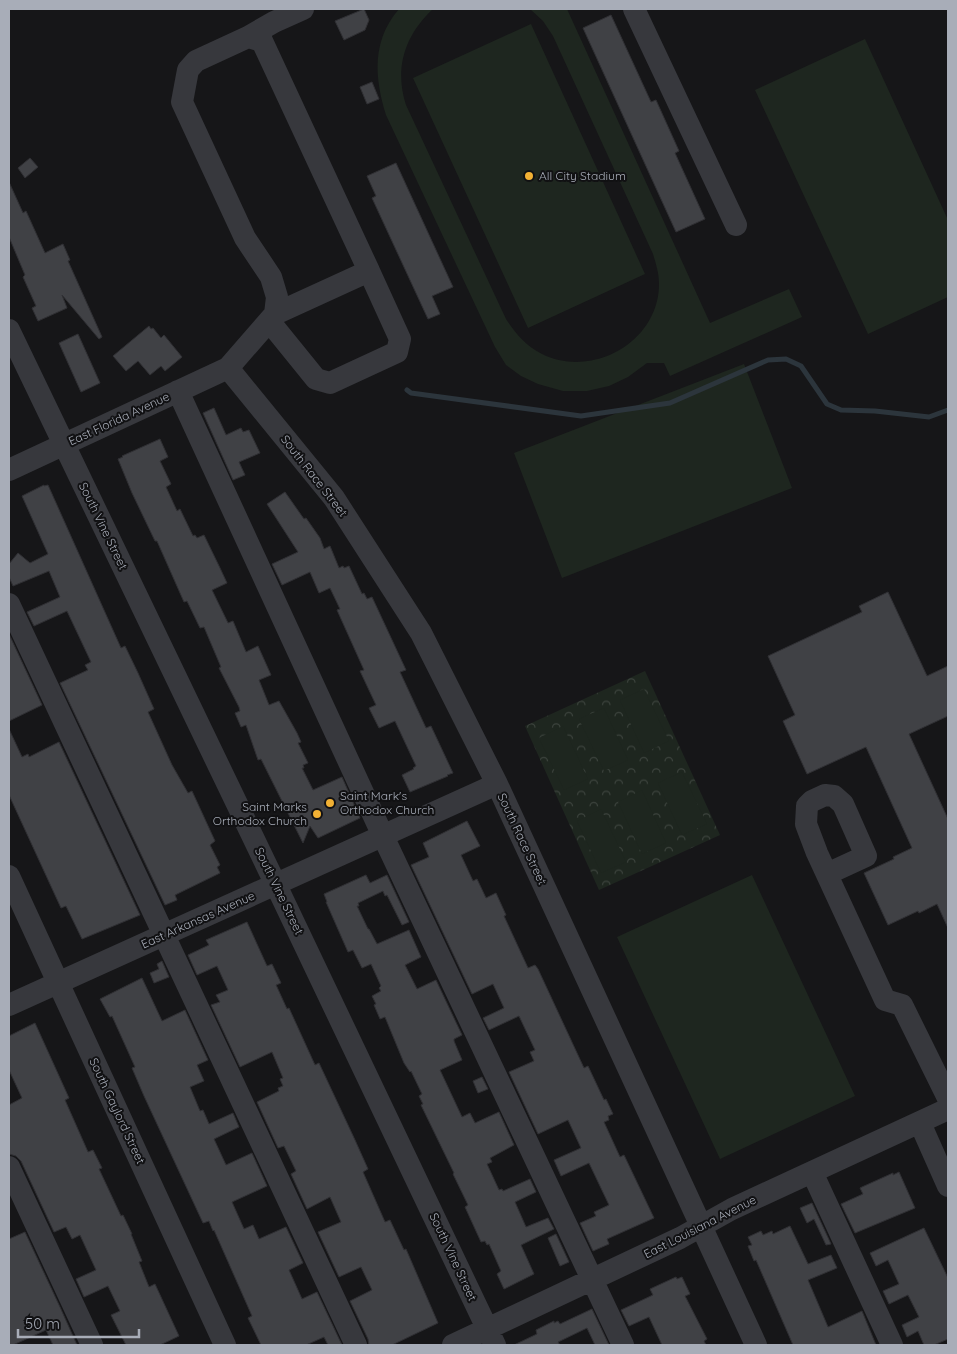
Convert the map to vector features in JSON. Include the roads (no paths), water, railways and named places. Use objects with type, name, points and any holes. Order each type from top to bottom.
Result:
[{"type":"street","points":[[248,37],[262,41],[400,338],[397,352],[330,383],[316,379],[272,318],[277,297],[271,277],[245,238],[182,102],[188,70],[196,61],[302,9]]},
{"type":"street","points":[[634,9],[736,224]]},
{"type":"street","points":[[228,368],[272,318],[369,271]]},
{"type":"street","name":"South Vine Street","points":[[9,330],[491,1337]]},
{"type":"street","name":"East Florida Avenue","points":[[9,470],[228,368]]},
{"type":"street","name":"South Race Street","points":[[228,368],[334,498],[421,634],[497,784],[756,1345]]},
{"type":"street","points":[[178,391],[383,836],[623,1345]]},
{"type":"street","points":[[9,604],[356,1345]]},
{"type":"street","name":"East Arkansas Avenue","points":[[9,1005],[497,784]]},
{"type":"street","points":[[827,874],[885,1000],[902,1005],[948,1098]]},
{"type":"street","name":"South Gaylord Street","points":[[9,876],[225,1345]]},
{"type":"street","name":"East Louisiana Avenue","points":[[453,1345],[491,1337],[593,1280],[680,1238],[732,1209],[948,1109]]},
{"type":"street","points":[[920,1123],[948,1186]]},
{"type":"street","points":[[9,1167],[92,1345]]},
{"type":"street","points":[[812,1172],[892,1345]]},
{"type":"waterway","points":[[407,390],[411,393],[581,416],[670,403],[768,360],[786,359],[801,366],[827,404],[841,410],[875,411],[929,417],[948,410]]},
{"type":"place","name":"All City Stadium","points":[[529,176]]},
{"type":"place","name":"Saint Mark's Orthodox Church","points":[[330,803]]},
{"type":"place","name":"Saint Marks Orthodox Church","points":[[317,814]]}]
